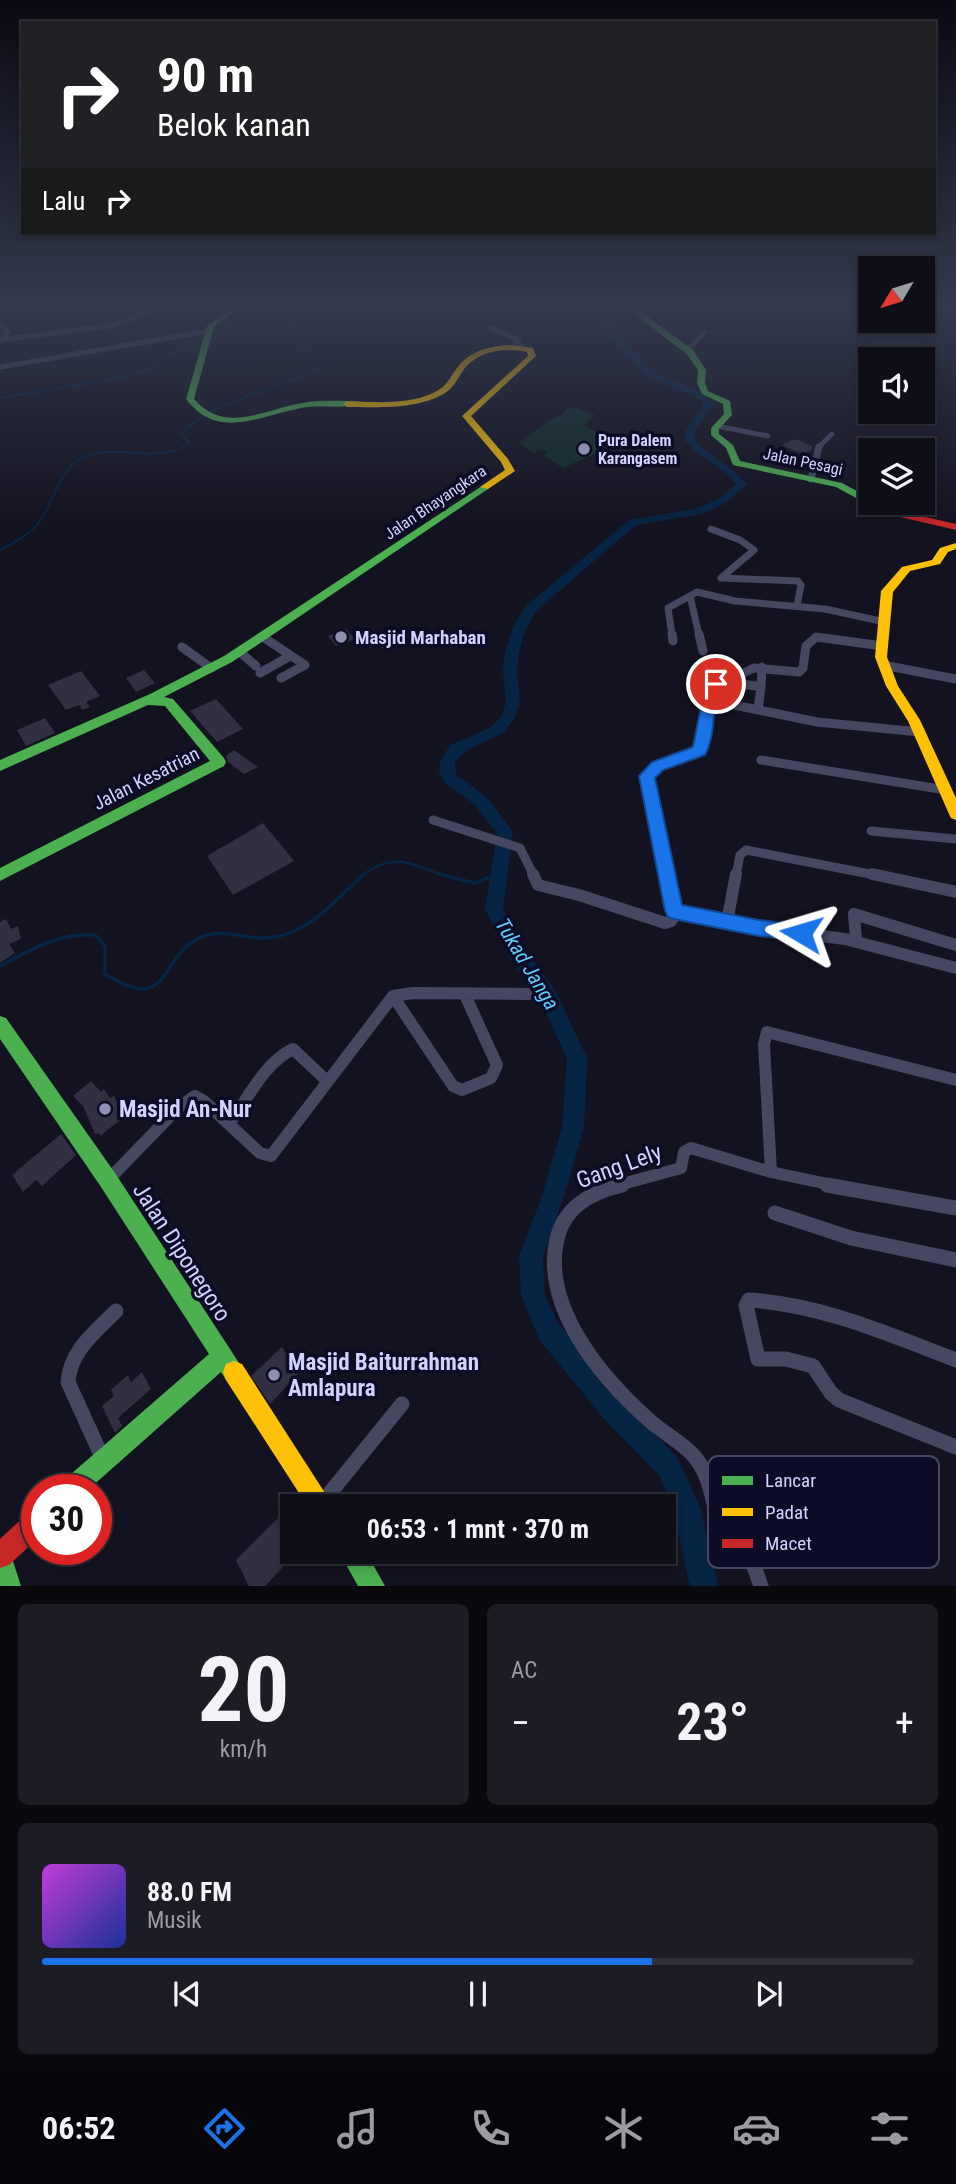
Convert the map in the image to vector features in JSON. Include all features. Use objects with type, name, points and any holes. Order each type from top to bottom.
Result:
[{"type":"street","points":[[196,377],[191,404],[225,420],[240,421],[304,405],[415,402],[447,390],[456,377]]},
{"type":"street","name":"Jalan Bhayangkara","points":[[0,766],[145,701],[169,696],[263,637],[510,471],[505,461],[466,416],[471,408],[507,377]]},
{"type":"street","points":[[702,377],[703,389],[727,403],[726,418],[717,426]]},
{"type":"street","points":[[717,426],[768,436]]},
{"type":"street","name":"Jalan Pesagi","points":[[717,426],[715,436],[730,447],[738,464],[848,488],[858,494]]},
{"type":"street","points":[[811,479],[817,463],[817,449],[832,434]]},
{"type":"street","name":"Jalan Pesagi","points":[[901,515],[956,527]]},
{"type":"street","points":[[710,528],[740,540],[754,550],[752,555],[726,570],[721,578],[719,597]]},
{"type":"street","points":[[956,546],[944,550],[936,562],[909,568],[898,576],[887,591],[883,646],[883,664],[892,686],[910,712],[956,814]]},
{"type":"street","points":[[721,578],[799,581],[801,584],[797,606]]},
{"type":"street","points":[[673,641],[668,608],[700,592],[735,601],[844,612],[885,622]]},
{"type":"street","points":[[690,596],[703,651]]},
{"type":"street","points":[[263,637],[305,665],[281,678]]},
{"type":"street","points":[[433,820],[522,851],[534,881],[542,887],[579,895],[665,923],[671,921],[676,913],[647,776],[657,766],[699,751],[704,739],[713,687],[748,669],[762,667],[799,672],[803,668],[806,646],[816,637],[883,646]]},
{"type":"street","points":[[183,647],[211,668]]},
{"type":"street","points":[[240,652],[258,669],[290,656]]},
{"type":"street","points":[[883,664],[956,679]]},
{"type":"street","points":[[758,709],[762,667]]},
{"type":"street","points":[[724,680],[761,687]]},
{"type":"street","name":"Jalan Kesatrian","points":[[0,875],[219,762],[169,696]]},
{"type":"street","points":[[710,700],[826,724],[856,724],[920,732]]},
{"type":"street","points":[[761,760],[946,790]]},
{"type":"street","points":[[871,831],[956,839]]},
{"type":"street","points":[[727,922],[740,855],[746,850],[776,853],[956,892]]},
{"type":"street","points":[[676,913],[856,941],[956,968]]},
{"type":"street","points":[[856,941],[855,914],[956,945]]},
{"type":"street","points":[[108,1180],[190,1098],[199,1096],[260,1153],[271,1156],[393,996],[413,993],[529,994]]},
{"type":"street","points":[[393,996],[453,1086],[462,1090],[491,1078],[497,1065],[465,995]]},
{"type":"street","name":"Jalan Diponegoro","points":[[0,1024],[108,1180],[313,1494]]},
{"type":"street","points":[[771,1172],[764,1044],[767,1032],[956,1080]]},
{"type":"street","points":[[229,1124],[272,1066],[287,1051],[298,1052],[327,1081]]},
{"type":"street","name":"Gang Lely","points":[[708,1478],[702,1465],[692,1454],[643,1413],[577,1339],[561,1298],[553,1258],[555,1237],[563,1222],[584,1199],[677,1170],[681,1168],[684,1152],[691,1148],[771,1172],[956,1208]]},
{"type":"street","points":[[775,1213],[850,1238],[956,1260]]},
{"type":"street","points":[[956,1360],[817,1310],[749,1300],[746,1306],[758,1359],[786,1359],[813,1366],[831,1393],[839,1400],[956,1447]]},
{"type":"street","points":[[103,1459],[68,1382],[67,1373],[76,1354],[116,1311]]},
{"type":"street","points":[[87,1474],[223,1356]]},
{"type":"street","points":[[331,1494],[402,1404]]},
{"type":"street","points":[[9,1586],[0,1557],[21,1537]]},
{"type":"street","points":[[359,1564],[373,1586]]},
{"type":"street","name":"Gang Lely","points":[[755,1568],[761,1586]]},
{"type":"green space","points":[[569,406],[595,415],[584,425],[599,433],[594,437],[613,446],[563,468],[544,456],[547,452],[541,449],[534,453],[519,443],[548,421],[561,415]]},
{"type":"building","points":[[795,439],[812,446],[812,450],[802,454],[782,445]]},
{"type":"building","name":"Masjid Marhaban","points":[[346,629],[355,639],[336,646],[328,636]]},
{"type":"building","points":[[144,670],[155,683],[136,692],[126,678]]},
{"type":"building","points":[[81,671],[100,696],[86,702],[90,707],[82,710],[79,705],[66,710],[48,685]]},
{"type":"building","points":[[216,699],[243,729],[217,742],[190,711]]},
{"type":"building","points":[[45,718],[55,733],[26,746],[17,730]]},
{"type":"building","points":[[234,750],[258,767],[244,774],[228,762],[226,756]]},
{"type":"building","points":[[263,823],[294,861],[233,895],[207,856]]},
{"type":"building","points":[[6,919],[11,929],[18,926],[21,939],[9,944],[15,953],[0,963],[0,922]]},
{"type":"building","name":"Masjid An-Nur","points":[[91,1081],[101,1092],[104,1089],[110,1098],[114,1096],[124,1117],[100,1136],[99,1133],[95,1134],[83,1106],[73,1096]]},
{"type":"building","points":[[61,1134],[76,1155],[42,1186],[36,1180],[23,1192],[12,1175]]},
{"type":"building","name":"Masjid Baiturrahman Amlapura","points":[[282,1347],[298,1374],[270,1404],[251,1376]]},
{"type":"building","points":[[142,1372],[151,1389],[118,1418],[122,1426],[115,1433],[102,1406],[114,1396],[111,1390],[128,1375],[131,1382]]},
{"type":"building","points":[[280,1516],[280,1564],[286,1564],[265,1586],[249,1586],[236,1560]]},
{"type":"waterway","points":[[0,398],[123,377]]},
{"type":"waterway","points":[[0,550],[35,527],[63,477],[75,462],[97,453],[151,454],[177,450],[189,443],[181,433],[196,421],[230,403],[299,377]]},
{"type":"waterway","name":"Tukad Janga","points":[[658,377],[703,397],[709,404],[690,431],[690,440],[702,453],[730,471],[742,485],[722,501],[698,512],[633,522],[536,602],[525,617],[514,643],[510,671],[513,707],[508,718],[495,732],[456,749],[447,762],[447,771],[454,782],[483,803],[505,832],[494,909],[516,952],[548,996],[577,1058],[573,1128],[552,1199],[531,1256],[533,1295],[548,1330],[580,1371],[614,1411],[668,1466],[686,1507],[704,1586]]},
{"type":"waterway","points":[[362,876],[373,868],[393,862],[412,864],[444,876]]},
{"type":"waterway","name":"Tukad Janga","points":[[494,876],[500,873]]},
{"type":"waterway","points":[[0,966],[57,939],[95,935],[105,946],[105,974],[128,986],[144,989],[155,985],[192,942],[214,934],[261,938],[292,932],[318,916],[364,874]]},
{"type":"waterway","points":[[439,874],[475,883],[497,874]]},
{"type":"traffic: fast","points":[[196,377],[190,399],[200,412],[228,421],[243,420],[303,405],[347,404]]},
{"type":"traffic: fast","points":[[701,377],[705,392],[727,403],[728,415],[715,428],[715,435],[730,447],[736,463],[839,485],[858,495]]},
{"type":"traffic: fast","points":[[0,766],[154,697],[228,659],[485,487]]},
{"type":"traffic: fast","points":[[0,875],[219,762],[169,702],[150,701]]},
{"type":"traffic: fast","points":[[0,1024],[108,1180],[234,1372]]},
{"type":"traffic: fast","points":[[88,1474],[223,1356]]},
{"type":"traffic: fast","points":[[0,1558],[9,1586]]},
{"type":"traffic: fast","points":[[359,1564],[373,1586]]},
{"type":"traffic: slow","points":[[347,404],[394,404],[417,400],[446,389],[455,377]]},
{"type":"traffic: slow","points":[[485,487],[510,471],[505,461],[466,416],[509,377]]},
{"type":"traffic: slow","points":[[956,546],[944,550],[936,562],[906,569],[887,591],[881,657],[892,686],[914,720],[956,814]]},
{"type":"traffic: slow","points":[[234,1372],[314,1494]]},
{"type":"traffic: jam","points":[[904,515],[956,527]]},
{"type":"traffic: jam","points":[[0,1556],[21,1537]]},
{"type":"place","name":"Pura Dalem Karangasem","points":[[584,449]]},
{"type":"place","name":"Masjid Marhaban","points":[[341,637]]},
{"type":"place","name":"Masjid An-Nur","points":[[105,1109]]},
{"type":"place","name":"Masjid Baiturrahman Amlapura","points":[[274,1375]]},
{"type":"route","points":[[716,684],[711,692],[704,739],[699,751],[689,757],[665,762],[652,769],[647,776],[674,911],[695,917],[801,933]]}]
